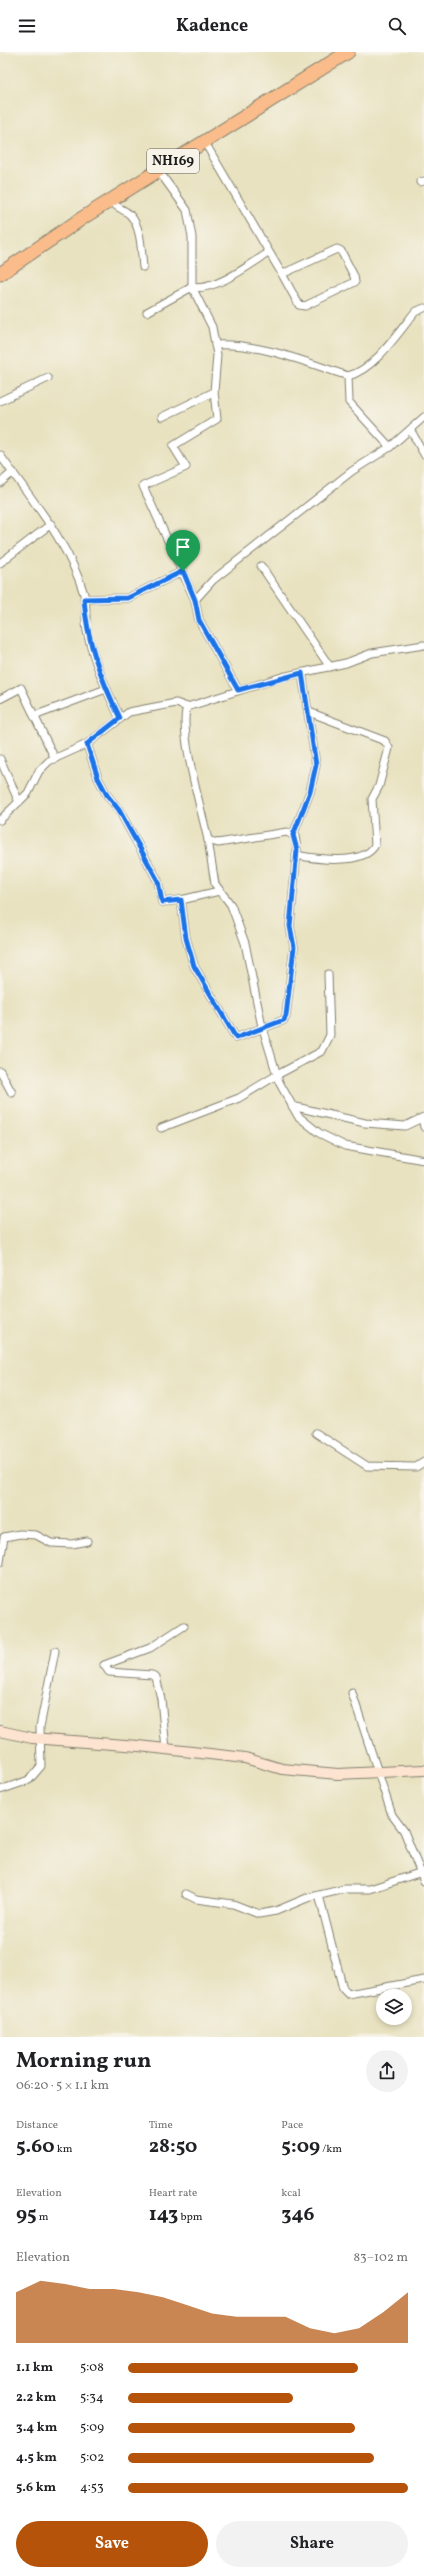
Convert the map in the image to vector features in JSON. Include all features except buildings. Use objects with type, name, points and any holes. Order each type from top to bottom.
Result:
[{"type":"highway","name":"NH169","points":[[0,274],[158,170],[348,52]]},
{"type":"street","points":[[204,141],[282,274],[296,302],[302,306],[352,284],[356,279],[341,251],[337,249],[282,274]]},
{"type":"street","points":[[158,170],[187,210],[192,237],[192,287],[212,327],[217,354],[214,392],[217,420],[173,446],[186,467],[143,486],[183,571],[195,600],[199,620],[238,690]]},
{"type":"street","points":[[111,200],[117,208],[128,213],[132,219],[140,242],[143,267]]},
{"type":"street","points":[[147,312],[192,287],[198,288],[225,279],[265,255]]},
{"type":"street","points":[[215,345],[237,344],[256,347],[348,376],[356,374],[371,364],[415,312],[424,308]]},
{"type":"street","points":[[348,376],[349,402],[390,448]]},
{"type":"street","points":[[0,401],[48,378]]},
{"type":"street","points":[[162,418],[214,392]]},
{"type":"street","points":[[195,600],[213,580],[346,476],[390,448],[411,431],[424,417]]},
{"type":"street","points":[[411,431],[424,454]]},
{"type":"street","points":[[0,455],[51,524],[72,565],[84,599],[87,628],[94,661],[120,718]]},
{"type":"street","points":[[0,483],[13,472]]},
{"type":"street","points":[[0,562],[51,524]]},
{"type":"street","points":[[261,566],[330,667]]},
{"type":"street","points":[[84,599],[128,598],[183,571]]},
{"type":"street","points":[[0,820],[28,793],[39,772],[49,761],[87,744],[120,718],[140,709],[176,703],[187,707],[238,690],[330,667],[372,653],[424,645]]},
{"type":"street","points":[[181,900],[186,938],[194,966],[236,1038],[264,1029],[284,1020],[286,1016],[294,947],[290,926],[296,855],[293,835],[310,792],[316,765],[302,673]]},
{"type":"street","points":[[0,698],[21,688],[54,759]]},
{"type":"street","points":[[34,716],[106,689]]},
{"type":"street","points":[[187,707],[184,716],[185,734],[208,840],[212,869],[219,891],[231,905],[243,936],[264,1029],[277,1075],[292,1106],[298,1116],[320,1133],[345,1146],[424,1160]]},
{"type":"street","points":[[296,855],[324,860],[359,856],[372,850],[375,845],[372,799],[379,786],[389,748],[385,741],[309,712]]},
{"type":"street","points":[[87,744],[98,778],[107,795],[119,810],[158,881],[162,902],[181,900],[219,891]]},
{"type":"street","points":[[0,759],[19,802]]},
{"type":"street","points":[[208,840],[218,843],[286,832],[293,835]]},
{"type":"street","points":[[161,1128],[239,1098],[277,1075],[322,1051],[330,1035],[328,974]]},
{"type":"street","points":[[0,1072],[12,1092]]},
{"type":"street","points":[[292,1106],[365,1123],[405,1126],[423,1117],[424,1127]]},
{"type":"street","points":[[316,1433],[367,1466],[416,1467],[424,1462]]},
{"type":"street","points":[[0,1562],[4,1537],[20,1534],[36,1535],[51,1543],[72,1544],[87,1541]]},
{"type":"street","points":[[166,1749],[161,1699],[156,1677],[152,1675],[109,1672],[104,1665],[144,1651],[184,1626]]},
{"type":"street","points":[[0,1790],[30,1780],[36,1775],[41,1766],[39,1738],[55,1651]]},
{"type":"street","points":[[352,1693],[392,1815],[404,1831],[422,1872],[424,1881]]},
{"type":"street","points":[[0,1731],[39,1738],[166,1749],[245,1758],[282,1769],[338,1774],[424,1770]]},
{"type":"street","points":[[186,1894],[196,1899],[233,1904],[259,1914],[276,1911],[319,1895],[345,1889],[370,1889],[422,1872]]},
{"type":"street","points":[[319,1895],[343,1989],[348,1994],[424,1980]]},
{"type":"route","points":[[183,571],[195,600],[199,620],[238,690],[282,677],[302,673],[316,765],[310,792],[293,835],[295,836],[297,850],[290,926],[294,947],[289,979],[286,1016],[284,1020],[264,1029],[236,1038],[194,966],[186,938],[181,900],[162,902],[158,881],[119,810],[114,806],[98,778],[87,744],[101,735],[120,718],[94,661],[87,628],[84,599],[128,598],[137,595],[183,571]]}]
